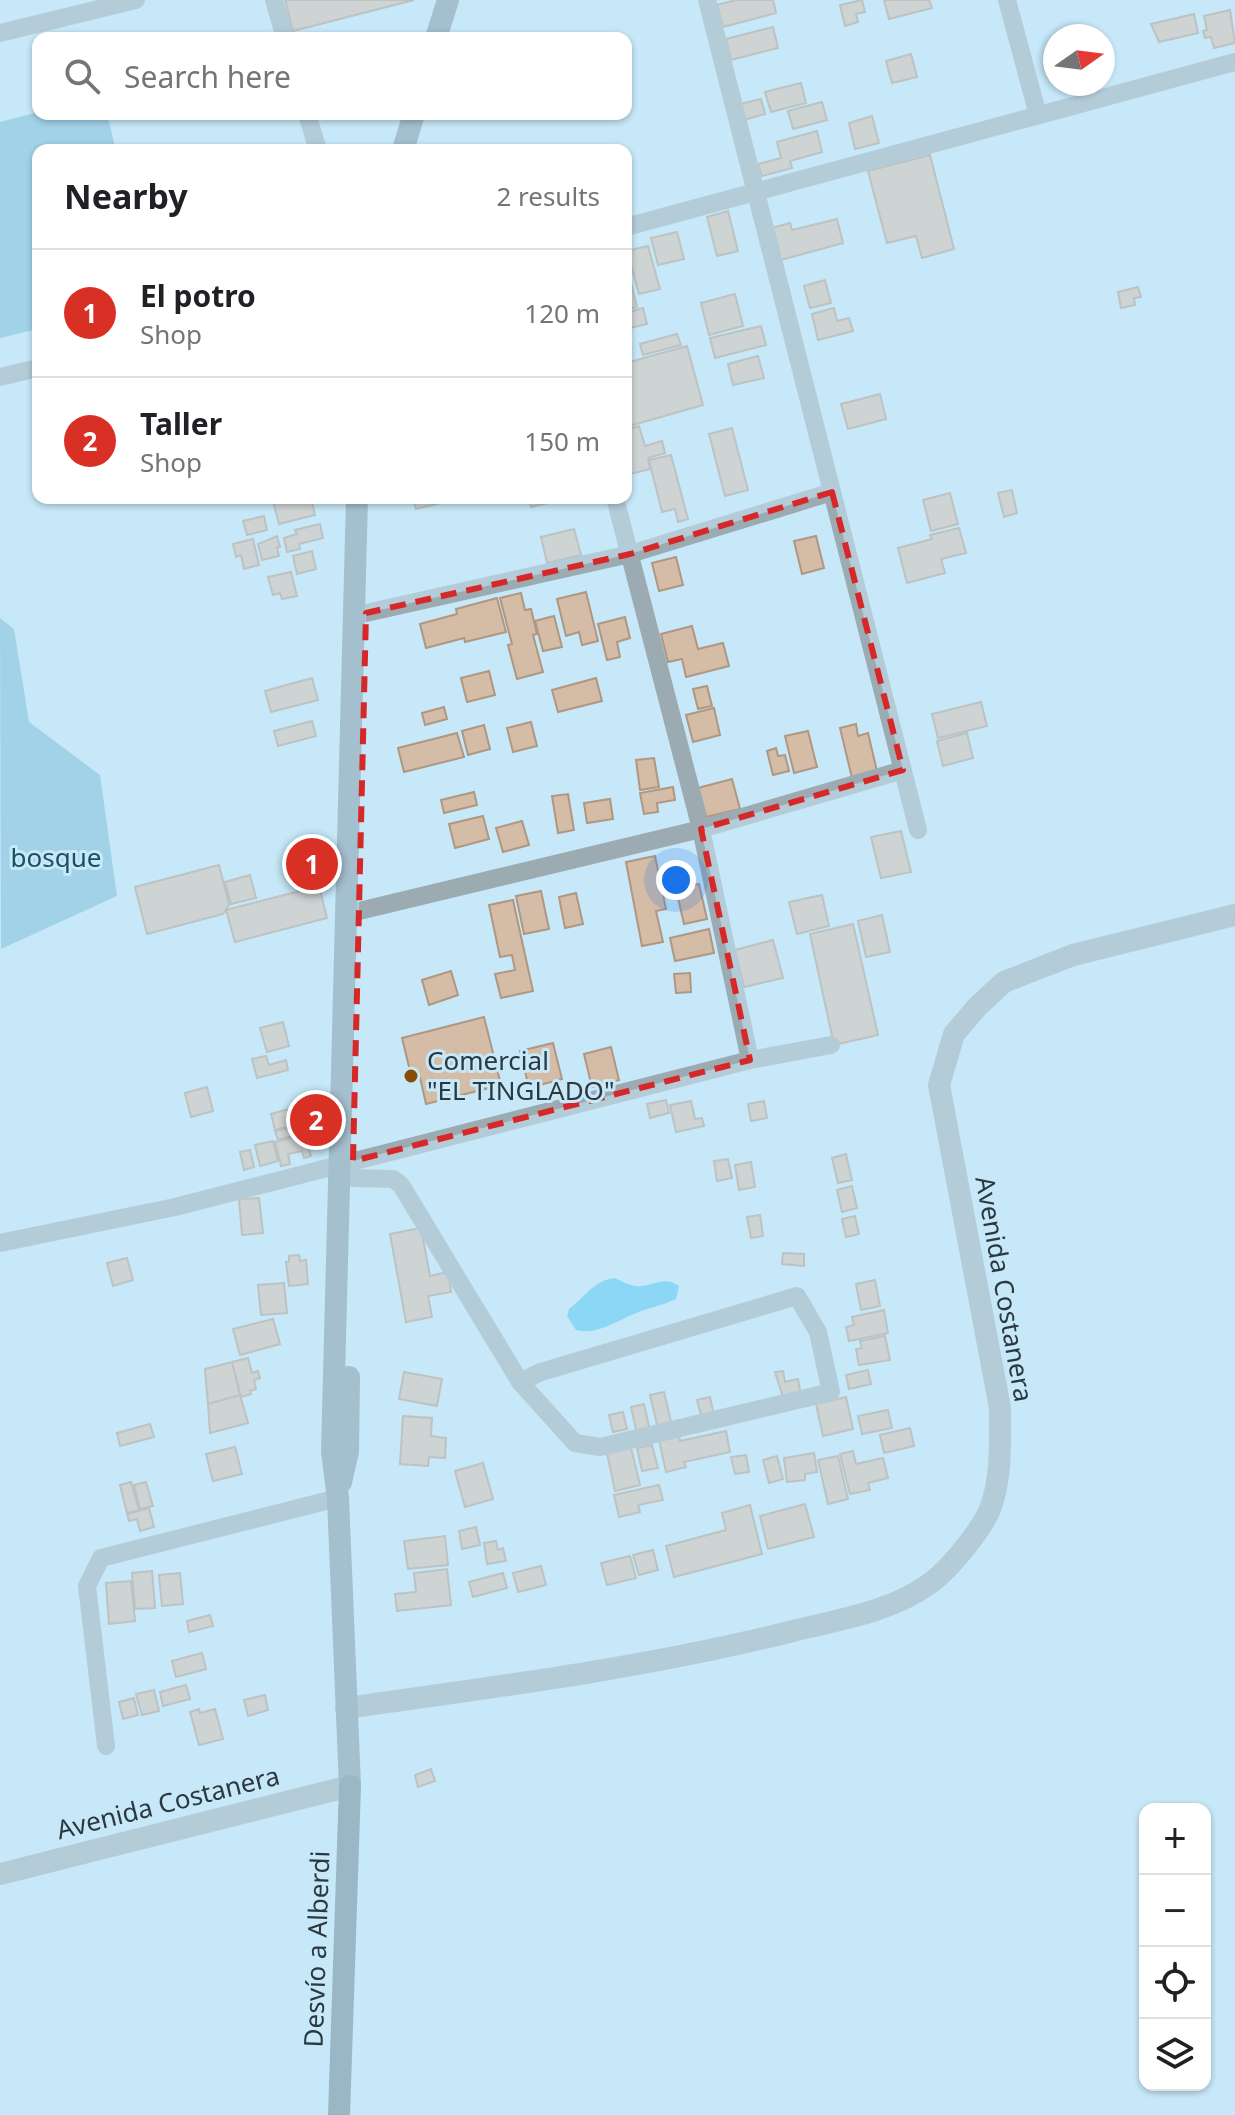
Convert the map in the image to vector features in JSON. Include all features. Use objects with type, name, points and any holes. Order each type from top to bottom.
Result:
[{"type":"main road","points":[[438,32],[448,0]]},
{"type":"main road","points":[[449,32],[458,0]]},
{"type":"main road","points":[[405,144],[412,120]]},
{"type":"main road","points":[[417,144],[423,120]]},
{"type":"main road","points":[[350,1786],[338,1498],[348,1452],[357,504]]},
{"type":"main road","points":[[349,1168],[369,504]]},
{"type":"main road","name":"Desvío a Alberdi","points":[[339,2115],[350,1786]]},
{"type":"street","points":[[0,33],[136,0]]},
{"type":"street","points":[[274,0],[283,32]]},
{"type":"street","points":[[707,0],[918,830]]},
{"type":"street","points":[[1007,0],[1038,115]]},
{"type":"street","points":[[632,225],[1235,62]]},
{"type":"street","points":[[309,120],[316,144]]},
{"type":"street","points":[[0,377],[32,369]]},
{"type":"street","points":[[366,613],[630,554],[832,492]]},
{"type":"street","points":[[617,504],[701,829],[750,1060]]},
{"type":"street","points":[[359,911],[701,829],[903,770]]},
{"type":"street","name":"Avenida Costanera","points":[[346,1708],[610,1670],[757,1640],[875,1611],[929,1584],[961,1553],[990,1510],[999,1461],[1000,1408],[939,1085],[954,1034],[1004,982],[1073,955],[1235,915]]},
{"type":"street","points":[[0,1243],[349,1168],[750,1060],[831,1045]]},
{"type":"street","points":[[349,1168],[393,1179],[401,1185],[520,1382],[575,1443],[600,1447],[831,1392],[818,1332],[797,1296],[541,1372],[520,1382]]},
{"type":"street","points":[[106,1746],[87,1586],[101,1558],[338,1498]]},
{"type":"street","name":"Avenida Costanera","points":[[0,1874],[350,1786]]},
{"type":"highlighted area","points":[[832,492],[903,770],[701,829],[750,1060],[353,1161],[366,613],[630,554]]},
{"type":"green space","points":[[32,114],[32,120],[108,120],[114,144],[32,144],[32,330],[0,338],[0,122]]},
{"type":"green space","name":"bosque","points":[[0,618],[14,629],[29,722],[100,775],[117,896],[1,949]]},
{"type":"shaded area","points":[[615,1278],[638,1286],[664,1281],[674,1283],[679,1286],[676,1299],[600,1329],[576,1330],[567,1316],[569,1309],[595,1286]]},
{"type":"building","points":[[285,0],[414,0],[293,31]]},
{"type":"building","points":[[736,0],[773,0],[776,13],[723,27],[717,5]]},
{"type":"building","points":[[862,0],[865,12],[856,14],[858,22],[845,26],[840,5]]},
{"type":"building","points":[[884,0],[929,0],[932,8],[889,19]]},
{"type":"building","points":[[1230,10],[1235,43],[1214,48],[1211,37],[1205,38],[1204,16]]},
{"type":"building","points":[[1194,14],[1198,33],[1159,42],[1151,24]]},
{"type":"building","points":[[773,27],[778,48],[731,60],[726,39]]},
{"type":"building","points":[[911,54],[917,77],[892,83],[886,61]]},
{"type":"building","points":[[801,83],[806,103],[771,112],[765,92]]},
{"type":"building","points":[[761,99],[765,114],[744,120],[740,104]]},
{"type":"building","points":[[822,102],[827,120],[793,129],[788,111]]},
{"type":"building","points":[[872,116],[879,143],[855,149],[849,123]]},
{"type":"building","points":[[817,131],[822,152],[790,161],[792,168],[762,176],[758,164],[781,158],[777,142]]},
{"type":"building","points":[[930,155],[954,249],[922,258],[916,236],[887,243],[868,171]]},
{"type":"building","points":[[728,211],[738,251],[717,256],[707,217]]},
{"type":"building","points":[[837,219],[843,243],[781,260],[772,228],[790,223],[792,230]]},
{"type":"building","points":[[677,232],[684,259],[658,265],[651,238]]},
{"type":"building","points":[[648,246],[660,289],[639,294],[632,269],[632,250]]},
{"type":"building","points":[[825,280],[831,303],[810,308],[804,286]]},
{"type":"building","points":[[632,287],[637,307],[632,308]]},
{"type":"building","points":[[1138,287],[1141,297],[1134,298],[1135,305],[1121,308],[1118,292]]},
{"type":"building","points":[[735,294],[743,326],[709,335],[701,303]]},
{"type":"building","points":[[643,308],[647,324],[632,328],[632,311]]},
{"type":"building","points":[[834,308],[837,321],[849,318],[853,331],[818,340],[812,314]]},
{"type":"building","points":[[761,326],[766,345],[715,358],[710,338]]},
{"type":"building","points":[[677,334],[681,345],[643,355],[640,344]]},
{"type":"building","points":[[687,346],[703,405],[632,425],[632,361]]},
{"type":"building","points":[[758,356],[764,378],[733,385],[728,364]]},
{"type":"building","points":[[880,394],[886,419],[848,429],[841,404]]},
{"type":"building","points":[[639,426],[645,446],[662,441],[665,453],[648,458],[650,469],[632,474],[632,428]]},
{"type":"building","points":[[732,428],[748,490],[725,496],[709,434]]},
{"type":"building","points":[[671,455],[688,519],[678,522],[675,509],[662,512],[649,460]]},
{"type":"building","points":[[1012,490],[1017,513],[1004,517],[998,493]]},
{"type":"building","points":[[950,493],[958,524],[931,531],[923,500]]},
{"type":"building","points":[[274,504],[312,504],[315,515],[279,524]]},
{"type":"building","points":[[415,504],[436,504],[416,509]]},
{"type":"building","points":[[264,516],[267,530],[247,535],[243,521]]},
{"type":"building","points":[[320,524],[323,538],[299,544],[300,549],[287,552],[284,538],[297,534],[295,530]]},
{"type":"building","points":[[959,528],[966,553],[941,559],[945,573],[907,583],[898,548]]},
{"type":"building","points":[[574,529],[581,555],[547,563],[541,537]]},
{"type":"building","points":[[277,536],[279,556],[262,560],[258,544]]},
{"type":"building","points":[[816,536],[824,568],[802,574],[794,541]]},
{"type":"building","points":[[253,539],[259,565],[244,569],[241,555],[236,557],[233,544]]},
{"type":"building","points":[[312,551],[316,569],[297,574],[293,556]]},
{"type":"building","points":[[676,557],[683,585],[659,591],[652,563]]},
{"type":"building","points":[[291,572],[297,596],[282,599],[280,593],[273,595],[268,577]]},
{"type":"building","points":[[586,592],[598,641],[582,645],[579,632],[566,636],[557,599]]},
{"type":"building","points":[[521,593],[525,610],[531,609],[537,634],[533,635],[543,672],[517,679],[500,598]]},
{"type":"building","points":[[497,598],[506,632],[426,648],[420,624],[457,614],[456,609]]},
{"type":"building","points":[[554,616],[562,647],[543,651],[535,621]]},
{"type":"building","points":[[625,617],[630,638],[617,642],[620,657],[607,660],[598,624]]},
{"type":"building","points":[[692,626],[698,649],[723,643],[729,666],[686,677],[682,659],[668,662],[661,634]]},
{"type":"building","points":[[489,671],[495,695],[467,702],[461,678]]},
{"type":"building","points":[[312,678],[318,700],[271,712],[265,691]]},
{"type":"building","points":[[596,678],[602,701],[558,712],[552,690]]},
{"type":"building","points":[[707,686],[712,706],[698,709],[693,689]]},
{"type":"building","points":[[981,702],[987,726],[938,738],[932,714]]},
{"type":"building","points":[[444,707],[447,719],[425,725],[422,713]]},
{"type":"building","points":[[714,708],[720,735],[693,742],[686,715]]},
{"type":"building","points":[[312,721],[316,736],[278,746],[274,731]]},
{"type":"building","points":[[531,722],[537,746],[513,752],[507,728]]},
{"type":"building","points":[[856,724],[858,736],[868,733],[877,771],[852,778],[840,728]]},
{"type":"building","points":[[484,725],[490,749],[468,755],[462,731]]},
{"type":"building","points":[[808,731],[817,767],[794,773],[785,736]]},
{"type":"building","points":[[457,733],[464,757],[404,772],[398,748]]},
{"type":"building","points":[[967,733],[973,758],[943,766],[937,741]]},
{"type":"building","points":[[776,748],[778,756],[785,755],[789,771],[773,775],[767,751]]},
{"type":"building","points":[[654,758],[659,787],[640,790],[636,760]]},
{"type":"building","points":[[732,779],[740,809],[706,817],[698,788]]},
{"type":"building","points":[[673,787],[675,800],[657,803],[658,812],[644,814],[640,793]]},
{"type":"building","points":[[474,792],[477,805],[444,813],[441,800]]},
{"type":"building","points":[[568,794],[574,830],[558,833],[552,796]]},
{"type":"building","points":[[610,799],[613,819],[587,823],[584,803]]},
{"type":"building","points":[[483,816],[489,839],[455,848],[449,824]]},
{"type":"building","points":[[522,821],[529,845],[503,852],[496,828]]},
{"type":"building","points":[[901,831],[911,872],[881,878],[871,837]]},
{"type":"building","points":[[655,856],[666,909],[656,911],[663,942],[642,946],[626,862]]},
{"type":"building","points":[[219,865],[229,905],[223,914],[147,934],[135,887]]},
{"type":"building","points":[[250,875],[256,898],[231,904],[225,882]]},
{"type":"building","points":[[699,884],[707,919],[684,924],[676,889]]},
{"type":"building","points":[[319,886],[327,918],[235,942],[226,910]]},
{"type":"building","points":[[541,891],[549,929],[524,934],[516,896]]},
{"type":"building","points":[[576,893],[583,924],[565,928],[559,897]]},
{"type":"building","points":[[822,895],[829,926],[797,934],[789,902]]},
{"type":"building","points":[[513,900],[533,991],[501,998],[495,974],[515,970],[512,955],[500,957],[489,905]]},
{"type":"building","points":[[882,915],[890,952],[866,957],[858,921]]},
{"type":"building","points":[[853,924],[878,1035],[834,1045],[810,934]]},
{"type":"building","points":[[709,929],[714,953],[675,961],[670,938]]},
{"type":"building","points":[[773,940],[783,978],[744,987],[735,950]]},
{"type":"building","points":[[451,971],[458,995],[429,1005],[422,980]]},
{"type":"building","points":[[690,973],[691,992],[676,993],[674,974]]},
{"type":"building","points":[[484,1017],[501,1085],[426,1104],[419,1073],[411,1075],[402,1038]]},
{"type":"building","points":[[283,1022],[289,1046],[267,1052],[260,1028]]},
{"type":"building","points":[[553,1043],[562,1079],[529,1088],[520,1051]]},
{"type":"building","points":[[611,1047],[619,1080],[592,1087],[584,1054]]},
{"type":"building","points":[[266,1056],[269,1065],[286,1060],[288,1070],[257,1078],[252,1059]]},
{"type":"building","points":[[207,1087],[213,1111],[191,1117],[185,1093]]},
{"type":"building","points":[[666,1100],[669,1113],[650,1118],[647,1104]]},
{"type":"building","points":[[691,1101],[695,1119],[702,1118],[704,1126],[676,1132],[670,1105]]},
{"type":"building","points":[[764,1101],[767,1118],[751,1121],[748,1104]]},
{"type":"building","points":[[303,1105],[308,1121],[275,1130],[271,1114]]},
{"type":"building","points":[[312,1121],[314,1132],[321,1130],[325,1145],[309,1149],[311,1156],[304,1158],[302,1151],[288,1154],[290,1164],[281,1166],[275,1142],[308,1133],[305,1123]]},
{"type":"building","points":[[305,1124],[307,1132],[278,1140],[275,1131]]},
{"type":"building","points":[[273,1141],[278,1161],[260,1166],[255,1145]]},
{"type":"building","points":[[250,1150],[254,1167],[244,1170],[240,1152]]},
{"type":"building","points":[[846,1154],[852,1180],[838,1183],[832,1158]]},
{"type":"building","points":[[728,1159],[732,1178],[717,1181],[714,1161]]},
{"type":"building","points":[[751,1162],[755,1187],[739,1190],[735,1165]]},
{"type":"building","points":[[852,1186],[857,1208],[842,1212],[837,1190]]},
{"type":"building","points":[[259,1198],[263,1233],[242,1235],[239,1199]]},
{"type":"building","points":[[760,1215],[763,1236],[751,1238],[747,1217]]},
{"type":"building","points":[[855,1216],[859,1234],[846,1237],[842,1219]]},
{"type":"building","points":[[421,1228],[430,1276],[448,1272],[451,1292],[428,1296],[432,1317],[406,1322],[390,1234]]},
{"type":"building","points":[[783,1253],[804,1254],[804,1266],[782,1264]]},
{"type":"building","points":[[299,1255],[300,1261],[306,1260],[308,1284],[289,1286],[286,1262],[289,1262],[289,1256]]},
{"type":"building","points":[[127,1258],[133,1280],[113,1286],[107,1263]]},
{"type":"building","points":[[875,1280],[880,1306],[861,1310],[856,1284]]},
{"type":"building","points":[[284,1283],[287,1313],[261,1315],[258,1285]]},
{"type":"building","points":[[884,1310],[888,1333],[849,1341],[846,1327],[854,1325],[852,1317]]},
{"type":"building","points":[[273,1319],[280,1344],[240,1355],[233,1329]]},
{"type":"building","points":[[885,1336],[890,1360],[859,1365],[856,1349],[862,1348],[860,1341]]},
{"type":"building","points":[[248,1358],[252,1373],[258,1371],[260,1378],[254,1380],[256,1389],[250,1391],[251,1394],[241,1397],[232,1362]]},
{"type":"building","points":[[232,1362],[240,1395],[208,1404],[205,1369]]},
{"type":"building","points":[[868,1370],[871,1384],[849,1389],[846,1375]]},
{"type":"building","points":[[783,1371],[785,1382],[798,1379],[801,1396],[784,1400],[775,1372]]},
{"type":"building","points":[[404,1372],[442,1379],[437,1406],[399,1399]]},
{"type":"building","points":[[664,1392],[672,1426],[658,1429],[650,1395]]},
{"type":"building","points":[[240,1395],[248,1423],[210,1433],[208,1404]]},
{"type":"building","points":[[710,1397],[714,1416],[702,1419],[697,1400]]},
{"type":"building","points":[[846,1397],[853,1429],[823,1436],[816,1404]]},
{"type":"building","points":[[644,1404],[650,1431],[637,1434],[631,1407]]},
{"type":"building","points":[[888,1410],[892,1428],[862,1434],[858,1416]]},
{"type":"building","points":[[623,1412],[627,1429],[613,1432],[609,1415]]},
{"type":"building","points":[[403,1416],[432,1418],[431,1436],[446,1438],[445,1458],[429,1457],[428,1466],[400,1464]]},
{"type":"building","points":[[150,1424],[154,1437],[120,1446],[117,1433]]},
{"type":"building","points":[[910,1428],[914,1446],[884,1453],[880,1435]]},
{"type":"building","points":[[726,1431],[730,1452],[684,1462],[686,1467],[666,1472],[659,1440],[679,1436],[680,1441]]},
{"type":"building","points":[[652,1445],[658,1468],[642,1471],[637,1448]]},
{"type":"building","points":[[235,1447],[242,1474],[213,1481],[206,1454]]},
{"type":"building","points":[[631,1448],[640,1485],[615,1491],[607,1453]]},
{"type":"building","points":[[853,1451],[856,1464],[883,1458],[888,1478],[868,1483],[870,1490],[850,1494],[840,1454]]},
{"type":"building","points":[[814,1453],[817,1472],[805,1474],[805,1480],[787,1482],[784,1458]]},
{"type":"building","points":[[746,1455],[749,1472],[735,1474],[731,1457]]},
{"type":"building","points":[[777,1456],[783,1479],[769,1483],[763,1460]]},
{"type":"building","points":[[838,1456],[848,1499],[828,1504],[818,1460]]},
{"type":"building","points":[[483,1463],[493,1499],[465,1507],[455,1471]]},
{"type":"building","points":[[131,1482],[139,1510],[127,1513],[120,1485]]},
{"type":"building","points":[[146,1482],[153,1506],[140,1509],[134,1485]]},
{"type":"building","points":[[659,1485],[663,1500],[638,1505],[640,1512],[619,1517],[614,1495]]},
{"type":"building","points":[[805,1504],[814,1537],[768,1549],[760,1516]]},
{"type":"building","points":[[750,1505],[762,1554],[674,1577],[666,1546],[726,1530],[722,1513]]},
{"type":"building","points":[[149,1508],[154,1527],[140,1531],[137,1519],[129,1521],[127,1514]]},
{"type":"building","points":[[476,1527],[480,1545],[462,1549],[459,1531]]},
{"type":"building","points":[[445,1536],[448,1565],[408,1569],[404,1541]]},
{"type":"building","points":[[496,1541],[498,1550],[503,1548],[506,1561],[487,1564],[484,1543]]},
{"type":"building","points":[[653,1550],[658,1570],[639,1575],[633,1555]]},
{"type":"building","points":[[630,1556],[636,1578],[607,1585],[601,1563]]},
{"type":"building","points":[[541,1566],[546,1585],[518,1592],[513,1573]]},
{"type":"building","points":[[447,1569],[451,1605],[397,1611],[395,1594],[416,1592],[414,1573]]},
{"type":"building","points":[[152,1571],[155,1608],[135,1609],[132,1573]]},
{"type":"building","points":[[180,1573],[183,1604],[162,1606],[159,1575]]},
{"type":"building","points":[[503,1573],[507,1588],[473,1597],[469,1582]]},
{"type":"building","points":[[131,1581],[135,1621],[109,1624],[106,1583]]},
{"type":"building","points":[[210,1615],[213,1626],[189,1632],[187,1621]]},
{"type":"building","points":[[202,1653],[206,1669],[176,1677],[172,1661]]},
{"type":"building","points":[[186,1685],[190,1699],[163,1706],[160,1692]]},
{"type":"building","points":[[154,1690],[159,1711],[142,1715],[136,1694]]},
{"type":"building","points":[[265,1695],[268,1710],[248,1716],[244,1700]]},
{"type":"building","points":[[134,1698],[138,1715],[123,1719],[119,1702]]},
{"type":"building","points":[[199,1709],[200,1713],[215,1709],[223,1739],[199,1745],[190,1712]]},
{"type":"building","points":[[431,1769],[435,1781],[418,1787],[415,1775]]},
{"type":"place","name":"El potro","points":[[312,864]]},
{"type":"place","name":"Comercial \"EL TINGLADO\"","points":[[411,1076]]},
{"type":"place","name":"Taller","points":[[316,1120]]}]
